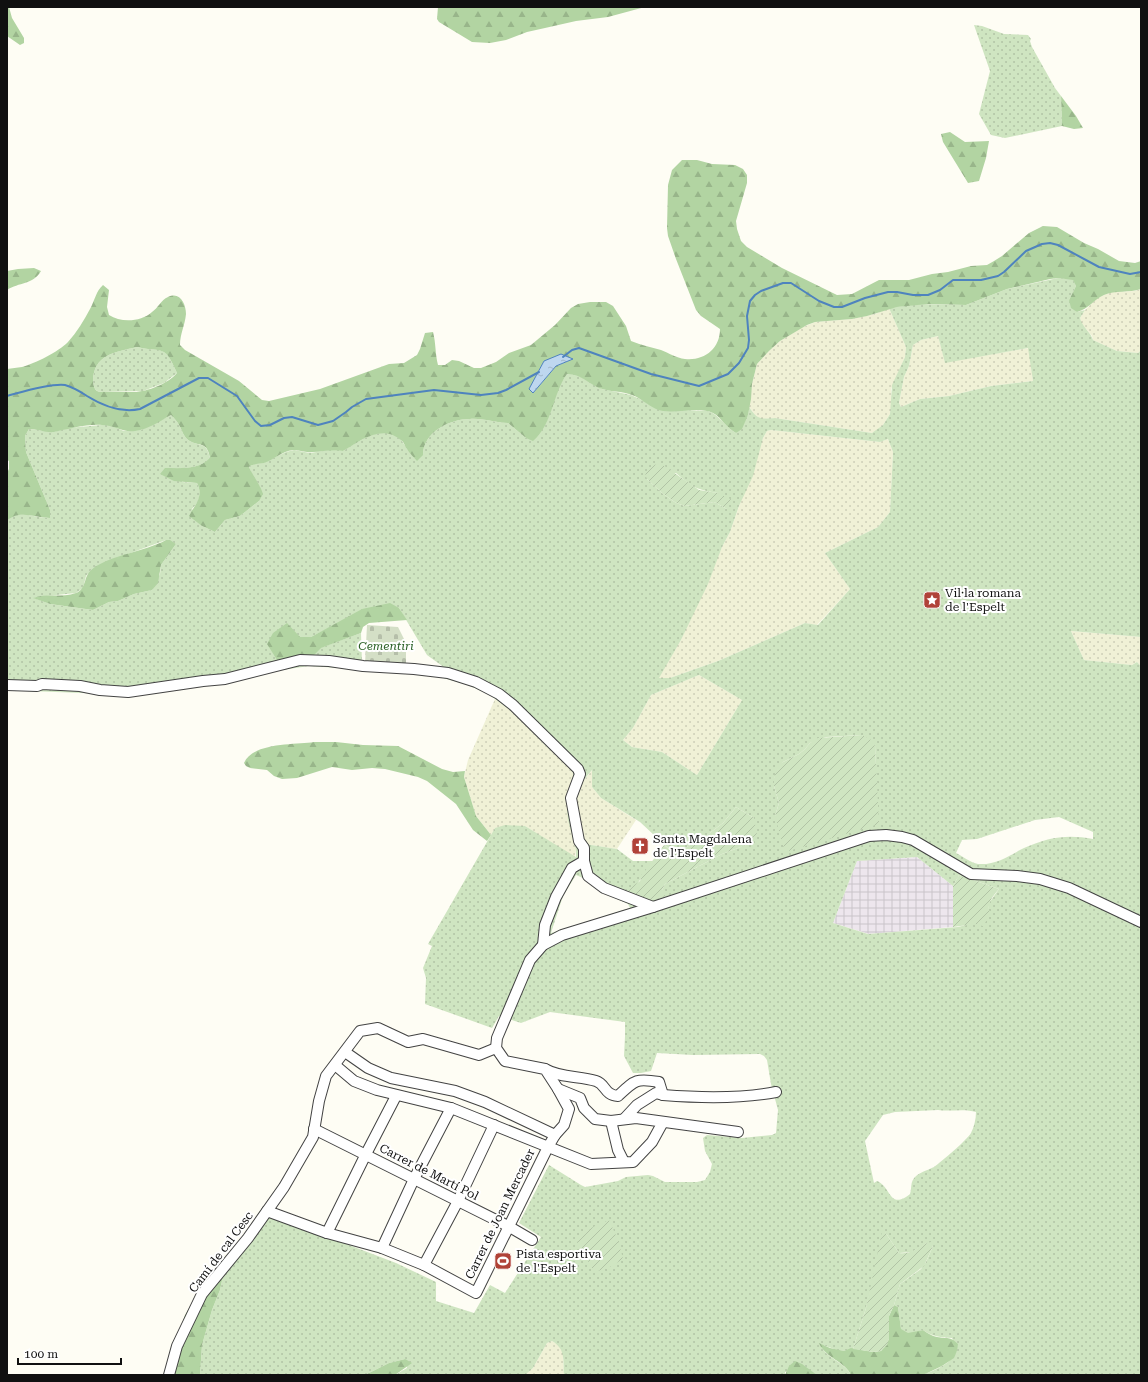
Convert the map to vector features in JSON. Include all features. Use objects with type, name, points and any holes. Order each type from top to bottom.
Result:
[{"type":"street","points":[[7,685],[37,686],[42,684],[80,686],[100,690],[128,692],[225,679],[300,660],[330,661],[363,666],[414,669],[448,674],[476,682],[498,694],[513,705],[578,769],[580,774],[571,798],[579,841],[584,848],[584,861],[588,876],[604,888],[653,907]]},
{"type":"street","points":[[663,1095],[659,1082],[646,1080],[634,1081],[618,1096],[607,1092],[598,1082],[505,1061],[496,1048],[497,1038],[530,960],[543,945],[562,935],[653,907],[862,838],[886,835],[913,840],[971,874],[1017,876],[1040,879],[1069,888],[1141,922]]},
{"type":"street","points":[[543,945],[545,925],[556,897],[572,868],[584,861]]},
{"type":"street","name":"Camí de cal Cesc","points":[[169,1375],[177,1346],[202,1294],[248,1238],[284,1187],[313,1137],[319,1101],[326,1076],[360,1031],[378,1028],[408,1042],[423,1039],[479,1055],[496,1048]]},
{"type":"street","points":[[345,1052],[368,1068],[390,1078],[455,1091],[485,1102],[555,1135]]},
{"type":"street","points":[[335,1065],[354,1081],[377,1090],[396,1096],[451,1108],[591,1164],[633,1162],[652,1142],[663,1122]]},
{"type":"street","name":"Carrer de Joan Mercader","points":[[424,1265],[476,1293],[548,1147],[555,1135],[564,1125],[569,1109],[558,1089],[544,1069]]},
{"type":"street","points":[[558,1089],[580,1098],[584,1108],[595,1119],[611,1121],[636,1118],[738,1132]]},
{"type":"street","points":[[624,1119],[628,1113],[643,1100],[656,1093],[663,1095],[709,1097],[757,1096],[776,1092]]},
{"type":"street","points":[[327,1233],[396,1096]]},
{"type":"street","points":[[382,1248],[414,1179],[451,1108]]},
{"type":"street","points":[[611,1121],[618,1150],[624,1162]]},
{"type":"street","points":[[267,1211],[327,1233],[382,1248],[424,1265],[458,1201],[494,1125]]},
{"type":"street","name":"Carrer de Martí Pol","points":[[314,1129],[508,1226],[532,1240]]},
{"type":"shaded area","points":[[917,857],[953,886],[953,927],[869,934],[833,923],[857,861]]},
{"type":"green space","points":[[7,7],[9,7],[12,18],[24,38],[24,43],[20,45],[7,36]]},
{"type":"green space","points":[[438,7],[645,7],[608,17],[576,21],[527,32],[506,40],[490,43],[472,42],[439,22],[437,19]]},
{"type":"green space","points":[[974,25],[982,26],[1004,34],[1028,35],[1031,39],[1030,41],[1032,47],[1061,96],[1062,126],[1005,138],[991,135],[979,114],[990,71]]},
{"type":"green space","points":[[1061,96],[1083,128],[1074,129],[1062,126]]},
{"type":"green space","points":[[950,132],[965,142],[989,141],[986,158],[979,181],[968,183],[943,142],[941,134]]},
{"type":"green space","points":[[682,160],[697,160],[712,164],[735,165],[743,169],[747,175],[747,183],[736,221],[741,241],[747,247],[782,268],[837,295],[852,294],[879,280],[909,280],[971,266],[987,265],[1002,256],[1029,233],[1043,226],[1057,227],[1119,261],[1135,263],[1141,261],[1141,289],[1108,293],[1097,299],[1085,309],[1077,312],[1071,308],[1069,300],[1076,286],[1073,280],[1058,278],[1007,289],[966,305],[928,304],[897,307],[852,319],[815,322],[780,341],[757,364],[752,384],[748,415],[742,429],[736,433],[713,413],[700,410],[663,411],[656,409],[632,395],[599,388],[576,375],[567,374],[558,391],[545,426],[533,441],[526,438],[508,423],[470,419],[454,421],[439,428],[428,440],[424,447],[423,455],[417,461],[402,441],[387,433],[372,435],[343,451],[289,451],[268,462],[255,464],[249,467],[263,494],[259,501],[240,516],[225,520],[215,532],[202,526],[189,516],[196,504],[200,492],[197,483],[174,481],[160,474],[165,468],[183,468],[200,465],[210,458],[207,448],[187,439],[171,415],[149,427],[135,431],[126,431],[111,426],[102,425],[84,426],[54,432],[29,429],[25,436],[26,452],[50,510],[50,518],[17,515],[7,521],[7,473],[9,469],[9,461],[7,460],[7,369],[22,367],[34,363],[64,346],[80,326],[103,285],[109,290],[107,307],[109,315],[114,318],[125,320],[142,318],[154,310],[166,298],[172,296],[179,297],[185,306],[186,314],[180,345],[185,350],[239,381],[262,400],[269,401],[320,389],[389,364],[404,363],[417,355],[425,333],[433,332],[438,365],[445,365],[452,360],[459,361],[474,368],[481,368],[496,362],[509,353],[531,345],[555,325],[571,308],[578,304],[590,302],[606,302],[613,306],[626,326],[631,341],[685,359],[704,356],[714,348],[720,329],[701,316],[696,310],[668,236],[668,185],[672,170]],"holes":[[[137,347],[163,351],[173,364],[177,373],[169,380],[139,392],[102,392],[96,390],[93,382],[94,373],[101,360],[114,353]],[[573,359],[556,366],[533,393],[529,389],[544,361]]]},
{"type":"green space","points":[[34,268],[41,271],[38,276],[30,281],[7,290],[7,271]]},
{"type":"green space","points":[[1058,278],[1073,279],[1076,286],[1069,300],[1077,312],[1085,310],[1080,318],[1093,340],[1117,351],[1138,353],[1141,350],[1141,637],[1071,631],[1084,660],[1132,665],[1137,662],[1140,665],[1141,664],[1141,1375],[923,1375],[951,1360],[957,1351],[952,1338],[940,1337],[923,1330],[908,1334],[901,1330],[898,1307],[894,1305],[900,1284],[921,1269],[933,1246],[927,1243],[912,1252],[899,1253],[885,1232],[866,1308],[853,1349],[844,1351],[837,1350],[820,1344],[826,1353],[844,1367],[851,1375],[817,1375],[807,1369],[785,1372],[785,1375],[564,1375],[562,1352],[560,1348],[552,1341],[547,1343],[533,1368],[525,1375],[395,1375],[407,1368],[405,1359],[389,1363],[365,1375],[200,1375],[202,1345],[212,1310],[220,1290],[223,1276],[236,1247],[260,1211],[396,1263],[436,1282],[436,1301],[474,1313],[490,1285],[505,1293],[541,1237],[519,1223],[549,1165],[585,1187],[618,1181],[626,1177],[648,1175],[665,1182],[697,1182],[705,1180],[710,1172],[712,1164],[705,1151],[703,1138],[707,1135],[742,1138],[772,1135],[776,1133],[778,1110],[771,1084],[767,1060],[760,1054],[693,1055],[657,1053],[651,1071],[633,1073],[624,1056],[625,1022],[550,1012],[521,1023],[499,1016],[492,1028],[425,1004],[426,978],[423,968],[432,946],[428,944],[495,828],[505,825],[525,826],[576,857],[576,850],[568,820],[567,807],[573,773],[566,763],[548,748],[515,714],[490,695],[468,685],[429,674],[309,666],[193,688],[134,695],[7,689],[7,521],[17,515],[50,518],[50,510],[26,452],[25,436],[29,429],[53,432],[68,428],[109,425],[124,431],[141,430],[171,415],[187,439],[191,442],[204,446],[209,453],[210,459],[200,465],[180,468],[182,482],[197,483],[199,487],[200,494],[197,503],[192,509],[202,526],[215,532],[225,520],[240,516],[259,501],[260,487],[249,467],[256,463],[263,463],[286,452],[294,450],[310,453],[335,449],[343,451],[368,436],[385,433],[393,434],[401,440],[407,449],[423,455],[424,447],[428,440],[439,428],[454,421],[462,420],[480,419],[508,423],[526,438],[546,423],[559,386],[567,374],[574,373],[602,389],[631,395],[657,409],[708,411],[716,415],[736,433],[748,415],[749,407],[760,418],[775,418],[872,433],[883,425],[890,414],[892,385],[905,357],[906,347],[889,308],[920,304],[966,305],[1007,289]],"holes":[[[938,336],[945,363],[1028,348],[1033,381],[991,386],[949,396],[920,399],[901,407],[899,403],[904,377],[909,366],[913,345],[921,340]],[[771,430],[880,442],[888,439],[893,452],[890,512],[878,527],[825,553],[850,589],[818,625],[805,623],[718,661],[670,678],[659,678],[681,640],[708,584],[722,547],[730,532],[739,506],[753,476],[763,438],[767,431]],[[676,473],[686,482],[695,487],[705,491],[718,493],[727,509],[714,502],[685,506],[676,503],[662,493],[647,479]],[[166,540],[176,544],[161,565],[160,574],[152,590],[134,594],[118,601],[109,602],[93,610],[50,604],[34,598],[76,593],[83,588],[86,576],[92,569],[106,562]],[[399,608],[427,655],[445,668],[362,663],[361,633],[279,663],[277,659],[300,637],[311,637],[344,620]],[[699,675],[742,700],[697,775],[662,752],[632,747],[623,740],[633,728],[651,695]],[[862,735],[875,746],[876,771],[775,816],[779,803],[774,786],[774,778],[783,762],[799,754],[810,743],[826,737]],[[592,770],[592,787],[601,798],[640,822],[669,849],[683,849],[703,838],[723,823],[736,807],[754,818],[754,842],[722,854],[665,884],[662,890],[634,887],[653,861],[633,861],[617,849],[585,844],[576,799],[577,788]],[[1059,817],[1093,832],[1093,839],[1067,837],[1041,841],[1002,859],[985,864],[975,863],[956,853],[962,840],[977,839],[1035,820]],[[917,857],[953,886],[959,875],[999,889],[989,903],[988,911],[979,924],[868,934],[833,923],[857,861]],[[576,875],[588,880],[615,898],[628,904],[630,908],[551,933],[563,896]],[[938,1110],[967,1110],[976,1112],[974,1126],[968,1137],[954,1151],[934,1167],[915,1177],[913,1179],[910,1194],[903,1199],[894,1199],[882,1184],[877,1181],[874,1183],[865,1141],[883,1115],[895,1112]]]},
{"type":"green space","points":[[1141,289],[1141,350],[1138,353],[1117,351],[1093,340],[1092,336],[1081,323],[1080,318],[1085,310],[1096,299],[1112,292],[1135,291]]},
{"type":"green space","points":[[889,308],[906,347],[905,357],[891,389],[892,402],[890,414],[883,425],[876,431],[872,433],[775,418],[761,419],[755,415],[749,407],[752,384],[757,364],[780,341],[801,328],[815,322],[852,319],[875,314]]},
{"type":"green space","points":[[938,336],[945,362],[1029,348],[1033,381],[991,386],[949,396],[920,399],[901,407],[899,403],[904,377],[909,366],[913,345],[921,340]]},
{"type":"green space","points":[[137,347],[163,351],[169,358],[177,373],[164,383],[143,391],[103,392],[96,390],[93,382],[94,373],[101,360],[114,353]]},
{"type":"green space","points":[[771,430],[880,442],[888,439],[893,452],[890,512],[878,527],[825,553],[850,589],[817,625],[805,623],[718,661],[670,678],[658,678],[681,640],[730,532],[763,438],[767,431]]},
{"type":"green space","points":[[660,463],[699,490],[718,493],[732,500],[727,509],[714,502],[685,506],[676,503],[662,493],[647,479],[645,473],[652,466]]},
{"type":"green space","points":[[166,540],[170,540],[176,544],[161,565],[158,583],[152,590],[134,594],[118,601],[109,602],[93,610],[50,604],[33,598],[76,593],[82,589],[89,572],[100,564]]},
{"type":"green space","points":[[390,603],[399,608],[407,620],[369,623],[363,627],[361,633],[321,648],[311,658],[279,663],[267,644],[273,633],[287,623],[300,637],[311,637],[362,609]]},
{"type":"green space","name":"Cementiri","points":[[367,625],[398,627],[406,643],[406,666],[365,664]]},
{"type":"green space","points":[[1071,631],[1141,637],[1141,664],[1140,665],[1137,662],[1132,665],[1084,660]]},
{"type":"green space","points":[[699,675],[742,700],[697,775],[662,752],[632,747],[623,740],[633,728],[651,695]]},
{"type":"green space","points":[[495,699],[515,714],[548,748],[566,763],[573,773],[575,858],[525,826],[495,828],[491,835],[476,816],[464,777],[468,760]]},
{"type":"green space","points":[[862,735],[870,739],[875,746],[879,824],[785,852],[775,816],[779,803],[774,786],[774,778],[777,768],[783,762],[799,754],[810,743],[818,738]]},
{"type":"green space","points":[[314,742],[398,746],[442,769],[453,772],[465,771],[464,777],[476,816],[491,835],[487,841],[473,830],[456,804],[427,781],[418,777],[385,769],[372,768],[352,770],[332,767],[297,778],[282,779],[274,776],[267,770],[250,768],[244,763],[249,756],[256,751],[265,748],[286,744]]},
{"type":"green space","points":[[593,769],[592,787],[601,798],[636,820],[617,849],[585,844],[576,799],[577,789]]},
{"type":"green space","points":[[736,807],[754,818],[757,835],[754,842],[722,854],[665,884],[662,890],[665,896],[651,901],[626,891],[640,881],[642,876],[640,872],[645,871],[664,845],[669,849],[683,849],[703,838],[723,823]]},
{"type":"green space","points":[[959,875],[999,889],[990,901],[990,915],[983,926],[975,924],[953,927],[953,886]]},
{"type":"green space","points":[[609,1220],[618,1240],[623,1259],[608,1268],[594,1272],[576,1239],[593,1227]]},
{"type":"green space","points":[[883,1227],[899,1253],[913,1251],[931,1242],[933,1246],[924,1266],[900,1284],[889,1316],[889,1339],[887,1345],[881,1351],[873,1352],[853,1349],[866,1308]]},
{"type":"green space","points":[[223,1276],[220,1290],[212,1310],[202,1345],[200,1375],[164,1375],[185,1315],[201,1288]]},
{"type":"green space","points":[[894,1305],[898,1307],[901,1329],[908,1333],[923,1330],[935,1337],[953,1340],[958,1344],[954,1358],[942,1366],[923,1375],[851,1375],[844,1366],[822,1348],[819,1343],[830,1348],[844,1351],[851,1348],[873,1352],[881,1351],[889,1339],[889,1316]]},
{"type":"green space","points":[[552,1341],[559,1345],[563,1353],[564,1375],[525,1375],[533,1368],[547,1343]]},
{"type":"green space","points":[[405,1359],[412,1363],[395,1375],[365,1375],[389,1363]]},
{"type":"green space","points":[[795,1361],[802,1364],[817,1375],[785,1375],[789,1366]]},
{"type":"water","points":[[561,354],[573,359],[556,366],[533,393],[529,389],[544,361]]},
{"type":"waterway","points":[[563,357],[572,350],[579,348],[651,374],[699,386],[728,374],[739,363],[748,348],[749,340],[747,316],[750,301],[761,291],[783,283],[791,283],[819,301],[834,307],[842,307],[865,298],[888,292],[928,295],[940,290],[953,280],[981,280],[998,276],[1026,251],[1042,244],[1050,243],[1058,245],[1099,267],[1130,274],[1141,272]]},
{"type":"waterway","points":[[7,396],[28,390],[65,385],[106,406],[133,410],[140,409],[199,378],[208,378],[237,396],[255,421],[261,426],[270,425],[284,418],[292,417],[318,425],[333,421],[366,399],[434,390],[481,395],[498,393],[539,372]]},
{"type":"place","name":"Vil·la romana de l'Espelt","points":[[932,600]]},
{"type":"place","name":"Santa Magdalena de l'Espelt","points":[[640,846]]},
{"type":"place","name":"Pista esportiva de l'Espelt","points":[[503,1261]]}]
